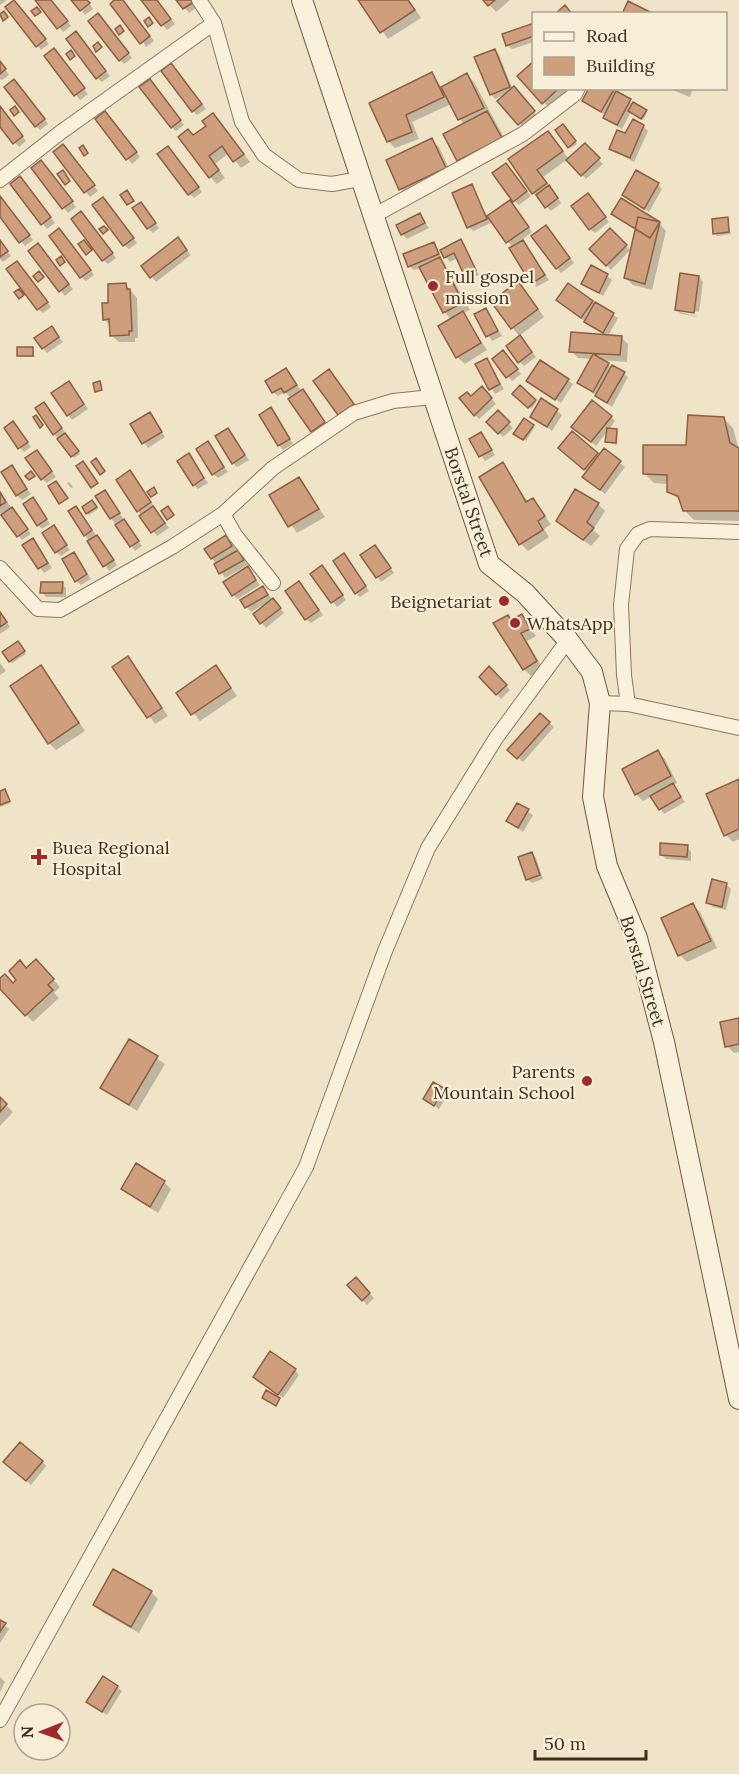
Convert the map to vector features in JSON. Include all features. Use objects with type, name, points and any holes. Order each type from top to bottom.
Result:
[{"type":"street","points":[[199,0],[214,23],[242,122],[264,155],[299,180],[332,184],[360,179]]},
{"type":"street","name":"Borstal Street","points":[[302,0],[489,564],[525,593],[568,640],[592,672],[600,703],[593,797],[607,866],[637,938],[664,1042],[737,1376],[739,1399]]},
{"type":"street","points":[[0,180],[61,132],[214,23]]},
{"type":"street","points":[[375,215],[523,134],[576,94],[577,90]]},
{"type":"street","points":[[0,568],[38,609],[60,610],[172,547],[223,514],[273,468],[354,413],[393,401],[432,397]]},
{"type":"street","points":[[223,514],[273,583]]},
{"type":"street","points":[[628,704],[624,675],[621,606],[627,549],[638,534],[650,529],[739,532]]},
{"type":"street","points":[[0,1720],[306,1167],[385,951],[428,848],[496,738],[568,640]]},
{"type":"street","points":[[600,703],[628,704],[739,728]]},
{"type":"building","points":[[14,0],[46,39],[36,47],[5,7]]},
{"type":"building","points":[[35,0],[51,0],[68,21],[57,29]]},
{"type":"building","points":[[71,0],[87,0],[90,3],[80,11]]},
{"type":"building","points":[[114,0],[123,0],[150,36],[140,44],[110,4]]},
{"type":"building","points":[[141,0],[157,0],[171,19],[161,26]]},
{"type":"building","points":[[176,0],[192,0],[194,2],[183,9]]},
{"type":"building","points":[[358,0],[408,0],[415,10],[380,33]]},
{"type":"building","points":[[483,0],[495,0],[488,6]]},
{"type":"building","points":[[628,1],[650,12],[623,12]]},
{"type":"building","points":[[565,5],[570,12],[557,12]]},
{"type":"building","points":[[37,7],[41,12],[35,16],[31,11]]},
{"type":"building","points":[[4,11],[8,17],[3,21],[0,14]]},
{"type":"building","points":[[98,13],[129,53],[119,61],[88,21]]},
{"type":"building","points":[[149,17],[153,23],[148,27],[144,21]]},
{"type":"building","points":[[532,24],[532,37],[506,46],[502,34]]},
{"type":"building","points":[[120,25],[124,31],[119,35],[115,29]]},
{"type":"building","points":[[76,31],[106,71],[96,79],[66,39]]},
{"type":"building","points":[[98,42],[102,47],[96,52],[93,46]]},
{"type":"building","points":[[54,48],[85,88],[74,96],[44,56]]},
{"type":"building","points":[[495,49],[510,87],[490,95],[474,57]]},
{"type":"building","points":[[71,50],[75,56],[70,60],[66,54]]},
{"type":"building","points":[[0,61],[6,69],[0,74]]},
{"type":"building","points":[[171,63],[202,104],[192,112],[161,71]]},
{"type":"building","points":[[532,63],[532,90],[557,90],[542,104],[517,76]]},
{"type":"building","points":[[432,72],[444,97],[406,115],[412,132],[387,142],[369,103]]},
{"type":"building","points":[[467,73],[484,108],[458,120],[441,87]]},
{"type":"building","points":[[14,79],[45,119],[35,127],[4,87]]},
{"type":"building","points":[[150,79],[181,120],[171,128],[139,87]]},
{"type":"building","points":[[514,86],[535,111],[518,125],[497,101]]},
{"type":"building","points":[[588,90],[614,90],[601,112],[582,101]]},
{"type":"building","points":[[616,91],[631,99],[617,125],[603,118]]},
{"type":"building","points":[[633,102],[647,110],[641,119],[628,111]]},
{"type":"building","points":[[0,106],[23,136],[13,144],[0,127]]},
{"type":"building","points":[[15,106],[19,112],[14,116],[10,110]]},
{"type":"building","points":[[105,111],[137,152],[126,160],[95,119]]},
{"type":"building","points":[[487,111],[502,138],[457,161],[443,134]]},
{"type":"building","points":[[213,113],[244,154],[233,162],[222,146],[209,156],[219,170],[209,178],[178,137],[188,129],[193,135],[206,126],[202,121]]},
{"type":"building","points":[[633,119],[644,125],[630,158],[609,149],[617,130],[625,133]]},
{"type":"building","points":[[563,124],[576,141],[568,148],[555,130]]},
{"type":"building","points":[[548,131],[563,151],[537,170],[547,183],[532,194],[508,159]]},
{"type":"building","points":[[432,138],[446,168],[399,190],[386,160]]},
{"type":"building","points":[[585,143],[600,158],[581,176],[566,160]]},
{"type":"building","points":[[63,144],[95,185],[84,193],[53,152]]},
{"type":"building","points":[[83,145],[88,153],[84,156],[79,148]]},
{"type":"building","points":[[168,146],[199,187],[188,195],[157,154]]},
{"type":"building","points":[[41,160],[73,201],[62,209],[31,168]]},
{"type":"building","points":[[506,163],[527,191],[513,202],[492,173]]},
{"type":"building","points":[[63,170],[70,181],[65,185],[57,174]]},
{"type":"building","points":[[636,170],[659,183],[644,209],[622,195]]},
{"type":"building","points":[[20,176],[51,217],[41,225],[10,184]]},
{"type":"building","points":[[472,184],[487,219],[467,228],[452,193]]},
{"type":"building","points":[[549,185],[558,198],[545,208],[536,195]]},
{"type":"building","points":[[127,190],[134,201],[127,205],[120,195]]},
{"type":"building","points":[[588,193],[606,217],[589,230],[571,206]]},
{"type":"building","points":[[0,196],[30,235],[19,243],[0,217]]},
{"type":"building","points":[[103,197],[134,238],[123,246],[92,205]]},
{"type":"building","points":[[621,198],[660,222],[650,238],[611,214]]},
{"type":"building","points":[[510,200],[529,227],[506,243],[487,216]]},
{"type":"building","points":[[141,202],[156,223],[147,229],[132,208]]},
{"type":"building","points":[[81,211],[113,253],[102,261],[71,219]]},
{"type":"building","points":[[420,213],[425,223],[401,235],[396,225]]},
{"type":"building","points":[[638,217],[660,222],[645,284],[624,278]]},
{"type":"building","points":[[728,217],[729,232],[713,234],[712,219]]},
{"type":"building","points":[[546,225],[570,258],[556,269],[531,236]]},
{"type":"building","points":[[104,226],[108,230],[103,234],[99,229]]},
{"type":"building","points":[[59,228],[91,270],[80,278],[49,236]]},
{"type":"building","points":[[610,228],[627,245],[606,266],[589,249]]},
{"type":"building","points":[[178,237],[187,250],[150,278],[141,266]]},
{"type":"building","points":[[461,239],[476,270],[464,275],[454,253],[444,258],[440,250]]},
{"type":"building","points":[[0,240],[8,251],[0,257]]},
{"type":"building","points":[[84,240],[92,250],[86,255],[78,244]]},
{"type":"building","points":[[523,240],[545,275],[531,284],[509,248]]},
{"type":"building","points":[[434,242],[439,254],[408,267],[403,254]]},
{"type":"building","points":[[38,243],[69,284],[59,292],[28,251]]},
{"type":"building","points":[[61,256],[65,262],[60,266],[56,260]]},
{"type":"building","points":[[440,257],[463,303],[443,313],[419,267]]},
{"type":"building","points":[[17,261],[48,302],[37,310],[6,269]]},
{"type":"building","points":[[591,265],[608,274],[599,293],[581,284]]},
{"type":"building","points":[[39,271],[44,277],[38,282],[33,276]]},
{"type":"building","points":[[680,273],[699,276],[694,313],[675,310]]},
{"type":"building","points":[[518,281],[538,309],[511,329],[491,302]]},
{"type":"building","points":[[126,283],[127,289],[130,289],[132,331],[129,331],[129,335],[110,336],[109,319],[103,320],[102,303],[108,303],[108,284]]},
{"type":"building","points":[[568,283],[593,301],[581,318],[556,300]]},
{"type":"building","points":[[19,289],[24,295],[19,299],[14,292]]},
{"type":"building","points":[[595,302],[614,313],[603,333],[584,322]]},
{"type":"building","points":[[486,308],[498,331],[486,337],[474,314]]},
{"type":"building","points":[[463,311],[481,343],[456,358],[438,326]]},
{"type":"building","points":[[52,326],[59,337],[42,349],[34,338]]},
{"type":"building","points":[[571,332],[622,336],[620,355],[569,352]]},
{"type":"building","points":[[520,335],[532,352],[518,363],[506,346]]},
{"type":"building","points":[[17,347],[33,347],[33,356],[17,356]]},
{"type":"building","points":[[503,350],[518,369],[506,378],[492,359]]},
{"type":"building","points":[[593,354],[609,363],[593,392],[577,383]]},
{"type":"building","points":[[487,358],[500,384],[489,390],[475,364]]},
{"type":"building","points":[[540,360],[569,379],[555,400],[526,381]]},
{"type":"building","points":[[612,365],[625,372],[607,403],[595,396]]},
{"type":"building","points":[[286,368],[297,385],[284,393],[281,388],[272,393],[265,381]]},
{"type":"building","points":[[329,369],[354,404],[338,415],[313,381]]},
{"type":"building","points":[[69,381],[84,404],[67,416],[51,393]]},
{"type":"building","points":[[100,381],[102,390],[95,392],[93,383]]},
{"type":"building","points":[[520,385],[536,400],[528,408],[512,394]]},
{"type":"building","points":[[482,386],[492,398],[474,416],[459,398],[467,392],[471,396]]},
{"type":"building","points":[[303,389],[325,422],[311,432],[288,399]]},
{"type":"building","points":[[541,398],[558,409],[547,427],[530,417]]},
{"type":"building","points":[[592,400],[612,416],[591,442],[571,427]]},
{"type":"building","points":[[44,402],[62,428],[53,435],[35,408]]},
{"type":"building","points":[[271,407],[290,439],[278,446],[259,415]]},
{"type":"building","points":[[498,410],[510,422],[498,434],[486,422]]},
{"type":"building","points":[[150,412],[162,432],[142,444],[130,424]]},
{"type":"building","points":[[36,415],[43,425],[40,428],[33,417]]},
{"type":"building","points":[[688,415],[724,417],[730,443],[739,448],[739,511],[683,511],[678,496],[667,492],[667,475],[643,474],[643,445],[686,445]]},
{"type":"building","points":[[524,418],[534,425],[523,440],[513,434]]},
{"type":"building","points":[[13,421],[28,442],[18,449],[4,428]]},
{"type":"building","points":[[228,428],[245,455],[232,464],[215,436]]},
{"type":"building","points":[[607,428],[617,429],[616,443],[605,442]]},
{"type":"building","points":[[572,431],[598,453],[584,470],[558,448]]},
{"type":"building","points":[[481,432],[492,450],[479,457],[469,439]]},
{"type":"building","points":[[65,433],[79,451],[71,457],[57,439]]},
{"type":"building","points":[[208,441],[224,467],[212,475],[196,449]]},
{"type":"building","points":[[604,448],[621,461],[600,490],[582,477]]},
{"type":"building","points":[[37,450],[52,471],[41,480],[25,458]]},
{"type":"building","points":[[189,453],[204,478],[193,486],[177,461]]},
{"type":"building","points":[[96,458],[105,471],[100,475],[91,462]]},
{"type":"building","points":[[83,461],[98,483],[91,488],[76,466]]},
{"type":"building","points":[[503,462],[526,502],[533,498],[545,516],[538,521],[543,530],[519,545],[479,477]]},
{"type":"building","points":[[12,465],[27,489],[16,496],[1,472]]},
{"type":"building","points":[[130,470],[151,502],[137,512],[116,480]]},
{"type":"building","points":[[31,471],[35,476],[29,480],[25,476]]},
{"type":"building","points":[[299,477],[319,509],[288,527],[269,495]]},
{"type":"building","points":[[56,481],[68,498],[59,504],[48,486]]},
{"type":"building","points":[[154,487],[157,493],[151,497],[147,492]]},
{"type":"building","points":[[575,489],[599,503],[587,522],[594,528],[583,540],[556,521]]},
{"type":"building","points":[[105,490],[120,513],[110,519],[95,496]]},
{"type":"building","points":[[0,492],[6,502],[0,506]]},
{"type":"building","points":[[33,497],[47,519],[37,526],[23,504]]},
{"type":"building","points":[[92,500],[97,507],[86,514],[82,507]]},
{"type":"building","points":[[76,506],[92,530],[84,536],[68,511]]},
{"type":"building","points":[[153,506],[165,523],[151,533],[139,516]]},
{"type":"building","points":[[168,506],[174,515],[167,520],[161,511]]},
{"type":"building","points":[[12,507],[28,529],[17,537],[1,515]]},
{"type":"building","points":[[124,519],[139,541],[130,547],[115,525]]},
{"type":"building","points":[[54,525],[67,545],[55,553],[42,533]]},
{"type":"building","points":[[97,535],[114,560],[103,567],[87,541]]},
{"type":"building","points":[[226,535],[232,546],[211,559],[204,549]]},
{"type":"building","points":[[33,538],[48,563],[38,569],[22,545]]},
{"type":"building","points":[[375,545],[391,568],[376,578],[360,555]]},
{"type":"building","points":[[238,550],[244,560],[219,574],[214,564]]},
{"type":"building","points":[[74,552],[87,574],[75,582],[62,559]]},
{"type":"building","points":[[344,553],[366,586],[355,594],[333,561]]},
{"type":"building","points":[[322,565],[343,595],[331,603],[310,574]]},
{"type":"building","points":[[248,566],[256,580],[232,596],[223,582]]},
{"type":"building","points":[[299,581],[319,610],[305,620],[285,591]]},
{"type":"building","points":[[41,582],[63,582],[62,593],[40,593]]},
{"type":"building","points":[[263,586],[268,595],[245,608],[240,600]]},
{"type":"building","points":[[273,598],[281,608],[260,624],[253,614]]},
{"type":"building","points":[[0,612],[7,622],[0,627]]},
{"type":"building","points":[[522,614],[530,629],[521,633],[537,661],[523,670],[493,623],[508,615],[511,620]]},
{"type":"building","points":[[18,641],[25,651],[9,662],[2,652]]},
{"type":"building","points":[[128,656],[162,708],[147,718],[112,667]]},
{"type":"building","points":[[41,665],[79,723],[48,744],[10,686]]},
{"type":"building","points":[[216,665],[231,688],[191,715],[176,693]]},
{"type":"building","points":[[489,666],[507,685],[496,695],[479,677]]},
{"type":"building","points":[[540,713],[550,722],[517,759],[507,750]]},
{"type":"building","points":[[658,750],[671,776],[635,795],[622,769]]},
{"type":"building","points":[[739,779],[739,829],[724,836],[706,794]]},
{"type":"building","points":[[673,783],[681,797],[659,810],[650,796]]},
{"type":"building","points":[[5,789],[10,801],[0,805],[0,791]]},
{"type":"building","points":[[517,803],[529,809],[518,828],[506,821]]},
{"type":"building","points":[[660,843],[688,845],[687,857],[660,855]]},
{"type":"building","points":[[532,852],[540,875],[526,880],[518,857]]},
{"type":"building","points":[[712,879],[727,883],[722,907],[706,903]]},
{"type":"building","points":[[693,903],[711,941],[678,956],[661,918]]},
{"type":"building","points":[[36,959],[54,979],[48,985],[53,990],[25,1016],[0,989],[0,978],[5,974],[13,983],[16,980],[9,971],[20,960],[26,968]]},
{"type":"building","points":[[739,1018],[739,1044],[725,1047],[720,1022]]},
{"type":"building","points":[[129,1039],[158,1056],[129,1105],[100,1088]]},
{"type":"building","points":[[433,1082],[444,1088],[434,1106],[423,1099]]},
{"type":"building","points":[[0,1097],[7,1104],[0,1112]]},
{"type":"building","points":[[136,1163],[165,1181],[150,1207],[121,1189]]},
{"type":"building","points":[[356,1277],[370,1293],[362,1301],[347,1285]]},
{"type":"building","points":[[270,1351],[296,1369],[278,1395],[253,1377]]},
{"type":"building","points":[[266,1390],[280,1398],[276,1406],[262,1398]]},
{"type":"building","points":[[20,1442],[43,1461],[26,1481],[3,1462]]},
{"type":"building","points":[[113,1569],[152,1591],[131,1627],[93,1605]]},
{"type":"building","points":[[0,1620],[6,1623],[0,1632]]},
{"type":"building","points":[[103,1676],[118,1686],[102,1712],[86,1702]]},
{"type":"place","name":"Full gospel mission","points":[[433,286]]},
{"type":"place","name":"Beignetariat","points":[[504,601]]},
{"type":"place","name":"WhatsApp","points":[[515,623]]},
{"type":"place","name":"Buea Regional Hospital","points":[[39,857]]},
{"type":"place","name":"Parents Mountain School","points":[[587,1081]]}]
